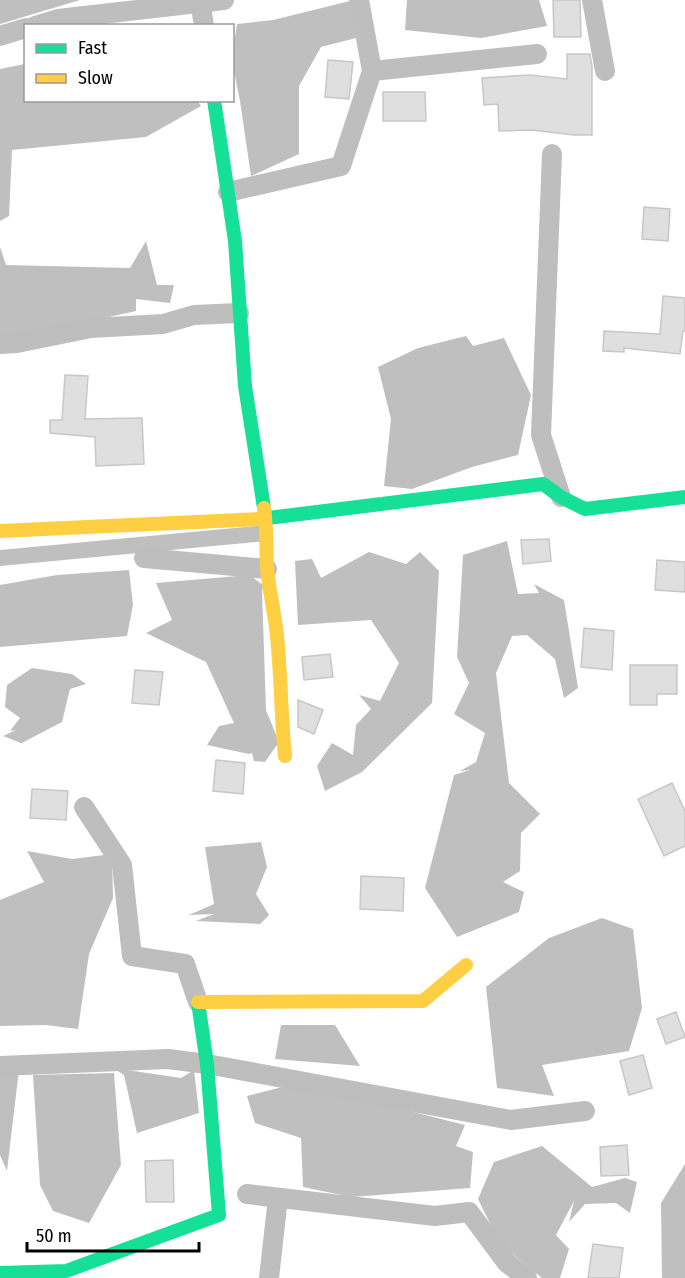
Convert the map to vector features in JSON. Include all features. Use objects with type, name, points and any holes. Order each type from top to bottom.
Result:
[{"type":"street","points":[[42,24],[58,19],[224,0]]},
{"type":"street","points":[[228,192],[341,166],[372,70],[359,0]]},
{"type":"street","points":[[592,0],[605,72]]},
{"type":"street","points":[[200,2],[204,24]]},
{"type":"street","points":[[0,36],[24,29]]},
{"type":"street","points":[[372,70],[537,54]]},
{"type":"street","points":[[214,102],[235,241],[245,386],[267,519],[267,568],[277,635],[285,756]]},
{"type":"street","points":[[552,154],[542,435],[561,497]]},
{"type":"street","points":[[0,344],[17,343],[92,328],[163,324],[194,315],[239,313]]},
{"type":"street","points":[[0,531],[267,519],[543,484],[561,497],[585,509],[685,497]]},
{"type":"street","points":[[144,558],[267,568]]},
{"type":"street","points":[[0,1273],[66,1271],[219,1215],[207,1064],[198,1002],[185,964],[132,956],[122,865],[84,807]]},
{"type":"street","points":[[198,1002],[423,1001],[466,965]]},
{"type":"street","points":[[0,1066],[168,1059],[207,1064],[511,1120],[585,1111]]},
{"type":"street","points":[[248,1194],[435,1216],[469,1212],[507,1263],[527,1278]]},
{"type":"street","points":[[268,1278],[278,1197]]},
{"type":"shaded area","points":[[0,0],[80,0],[0,24]]},
{"type":"shaded area","points":[[407,0],[539,0],[547,26],[481,38],[405,30]]},
{"type":"shaded area","points":[[350,1],[356,38],[321,47],[299,86],[299,154],[251,176],[234,71],[234,44],[237,24],[273,20]]},
{"type":"shaded area","points":[[24,64],[24,102],[198,102],[201,106],[146,137],[12,150],[9,216],[0,221],[0,69]]},
{"type":"shaded area","points":[[146,241],[157,285],[174,285],[170,303],[136,299],[136,311],[0,341],[0,247],[6,265],[130,268]]},
{"type":"shaded area","points":[[466,336],[473,346],[504,338],[531,395],[518,455],[472,467],[412,489],[384,486],[391,419],[378,367],[418,348]]},
{"type":"shaded area","points":[[267,525],[266,541],[0,566],[0,550]]},
{"type":"shaded area","points":[[507,541],[518,594],[539,593],[534,584],[564,600],[578,688],[564,698],[555,659],[527,635],[512,636],[496,673],[509,783],[540,814],[521,833],[520,871],[503,882],[524,892],[519,912],[457,937],[425,888],[454,775],[470,770],[460,771],[476,762],[485,733],[454,714],[469,683],[457,657],[463,555]]},
{"type":"shaded area","points":[[369,552],[406,564],[420,552],[439,571],[432,703],[362,772],[325,791],[317,766],[332,743],[353,755],[356,725],[371,709],[359,695],[380,701],[399,663],[371,620],[298,625],[295,561],[312,559],[321,578]]},
{"type":"shaded area","points":[[129,570],[133,605],[127,636],[0,647],[0,585],[57,575]]},
{"type":"shaded area","points":[[250,575],[264,586],[262,590],[266,710],[279,742],[265,762],[254,761],[252,753],[207,745],[219,726],[234,723],[206,662],[146,633],[172,620],[156,583]]},
{"type":"shaded area","points":[[32,668],[72,674],[86,684],[70,689],[62,722],[20,744],[3,736],[16,730],[10,731],[20,718],[5,707],[7,685]]},
{"type":"shaded area","points":[[261,842],[267,867],[256,894],[269,915],[260,924],[196,921],[214,914],[189,915],[214,904],[205,847]]},
{"type":"shaded area","points":[[27,851],[72,859],[112,854],[113,898],[89,954],[78,1029],[46,1025],[0,1026],[0,900],[44,882]]},
{"type":"shaded area","points":[[602,918],[633,929],[642,1008],[629,1051],[542,1065],[554,1096],[497,1088],[486,987],[549,938]]},
{"type":"shaded area","points":[[281,1025],[335,1025],[360,1066],[275,1059]]},
{"type":"shaded area","points":[[113,1068],[181,1078],[194,1070],[199,1113],[137,1133],[124,1075]]},
{"type":"shaded area","points":[[19,1069],[7,1171],[0,1155],[0,1072]]},
{"type":"shaded area","points":[[114,1073],[121,1165],[89,1223],[53,1211],[40,1185],[33,1075]]},
{"type":"shaded area","points":[[298,1083],[465,1125],[456,1146],[473,1152],[470,1188],[351,1197],[303,1187],[301,1138],[255,1123],[247,1096]]},
{"type":"shaded area","points":[[542,1146],[592,1187],[625,1178],[637,1182],[630,1213],[616,1203],[585,1204],[569,1222],[574,1201],[556,1235],[569,1249],[560,1278],[542,1278],[500,1244],[478,1199],[494,1162]]},
{"type":"shaded area","points":[[685,1164],[685,1278],[662,1278],[661,1203]]},
{"type":"building","points":[[553,0],[580,0],[581,37],[554,37]]},
{"type":"building","points":[[567,54],[590,54],[592,135],[532,130],[499,131],[498,104],[484,105],[482,78],[529,75],[567,79]]},
{"type":"building","points":[[328,60],[353,62],[349,99],[325,97]]},
{"type":"building","points":[[383,92],[425,92],[426,121],[383,121]]},
{"type":"building","points":[[644,207],[670,209],[668,241],[642,239]]},
{"type":"building","points":[[663,296],[685,298],[685,331],[683,331],[680,354],[624,348],[624,352],[603,351],[604,331],[660,334]]},
{"type":"building","points":[[65,375],[88,376],[85,419],[142,418],[144,464],[96,466],[95,437],[50,433],[50,420],[62,420]]},
{"type":"building","points":[[549,539],[551,561],[523,564],[521,540]]},
{"type":"building","points":[[657,560],[685,562],[685,592],[655,590]]},
{"type":"building","points":[[584,628],[614,631],[612,670],[581,667]]},
{"type":"building","points":[[330,654],[333,677],[304,680],[302,657]]},
{"type":"building","points":[[630,665],[677,665],[677,694],[657,694],[657,705],[630,705]]},
{"type":"building","points":[[135,670],[163,672],[159,705],[132,703]]},
{"type":"building","points":[[298,700],[323,710],[314,734],[298,727]]},
{"type":"building","points":[[216,760],[245,763],[243,794],[213,791]]},
{"type":"building","points":[[672,783],[685,811],[685,846],[664,856],[638,799]]},
{"type":"building","points":[[32,789],[68,791],[66,820],[30,818]]},
{"type":"building","points":[[361,876],[404,878],[403,911],[360,909]]},
{"type":"building","points":[[676,1012],[685,1037],[666,1044],[657,1019]]},
{"type":"building","points":[[643,1055],[652,1088],[629,1095],[620,1061]]},
{"type":"building","points":[[627,1145],[629,1175],[601,1176],[600,1147]]},
{"type":"building","points":[[173,1160],[174,1202],[146,1202],[145,1161]]},
{"type":"building","points":[[593,1244],[623,1248],[619,1278],[588,1278]]},
{"type":"traffic: fast","points":[[214,102],[235,241],[245,386],[264,508]]},
{"type":"traffic: fast","points":[[260,519],[543,484],[561,497],[585,509],[685,497]]},
{"type":"traffic: fast","points":[[0,1273],[66,1271],[219,1215],[207,1064],[198,1002]]},
{"type":"traffic: slow","points":[[264,508],[267,568],[276,628],[285,756]]},
{"type":"traffic: slow","points":[[0,531],[260,519]]},
{"type":"traffic: slow","points":[[198,1002],[423,1001],[466,965]]}]
